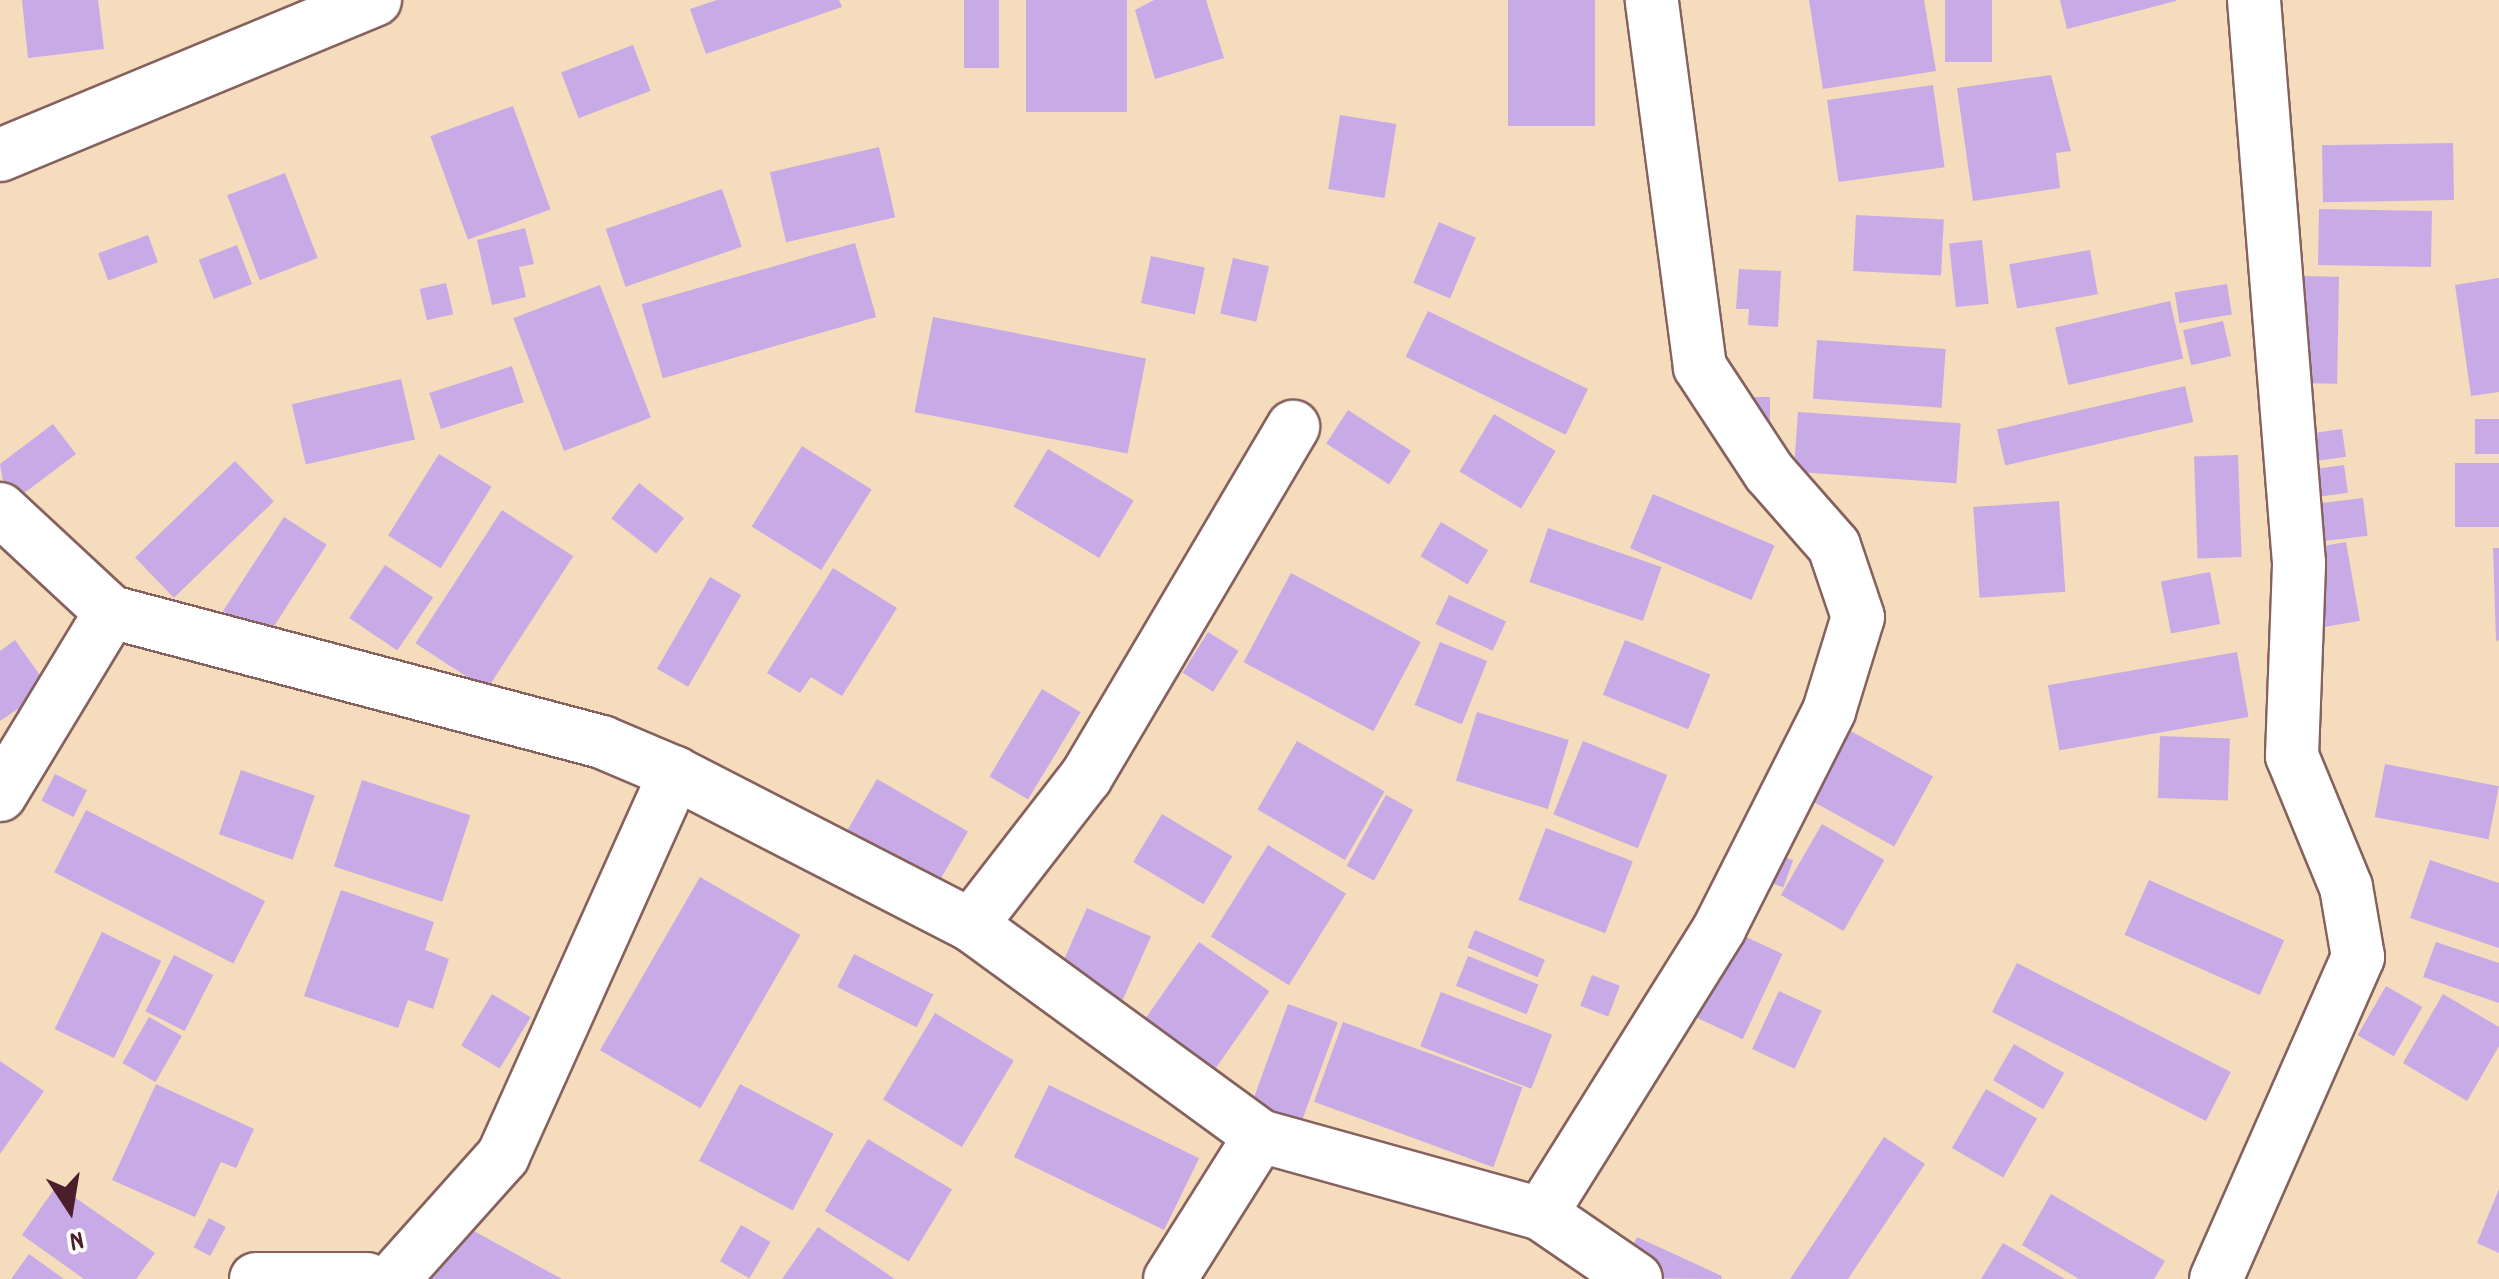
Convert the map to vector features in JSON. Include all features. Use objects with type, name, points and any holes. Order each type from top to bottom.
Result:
[{"type":"street","points":[[0,155],[375,0]]},
{"type":"street","points":[[1541,1214],[1720,928],[1829,711],[1858,617],[1834,546],[1758,458],[1700,366],[1652,0]]},
{"type":"street","points":[[2216,1279],[2358,957],[2346,887],[2292,756],[2298,563],[2254,0]]},
{"type":"street","points":[[971,925],[1086,777],[1293,427]]},
{"type":"street","points":[[0,508],[111,612],[602,742],[675,772],[971,925],[1260,1136],[1541,1214],[1636,1279]]},
{"type":"street","points":[[0,795],[111,612]]},
{"type":"street","points":[[393,1279],[502,1156],[675,772]]},
{"type":"street","points":[[1170,1279],[1260,1136]]},
{"type":"street","points":[[256,1279],[366,1279]]},
{"type":"building","points":[[22,0],[98,0],[104,49],[28,58]]},
{"type":"building","points":[[717,0],[839,0],[842,7],[706,54],[690,9]]},
{"type":"building","points":[[964,0],[999,0],[999,68],[964,68]]},
{"type":"building","points":[[1026,0],[1127,0],[1127,112],[1026,112]]},
{"type":"building","points":[[1154,0],[1206,0],[1224,58],[1155,79],[1135,10]]},
{"type":"building","points":[[1508,0],[1595,0],[1595,126],[1508,126]]},
{"type":"building","points":[[1809,0],[1924,0],[1936,71],[1823,89]]},
{"type":"building","points":[[1945,0],[1992,0],[1992,62],[1945,62]]},
{"type":"building","points":[[2060,0],[2176,0],[2176,1],[2067,29]]},
{"type":"building","points":[[633,45],[651,91],[579,118],[561,73]]},
{"type":"building","points":[[2051,75],[2071,151],[2056,153],[2060,188],[1973,201],[1957,88]]},
{"type":"building","points":[[1933,85],[1945,167],[1839,182],[1827,100]]},
{"type":"building","points":[[513,106],[551,209],[468,239],[430,136]]},
{"type":"building","points":[[1340,115],[1396,124],[1385,198],[1328,189]]},
{"type":"building","points":[[2453,143],[2454,200],[2323,202],[2322,145]]},
{"type":"building","points":[[879,147],[895,217],[786,242],[770,172]]},
{"type":"building","points":[[285,173],[318,258],[260,280],[227,195]]},
{"type":"building","points":[[722,189],[742,247],[626,287],[606,229]]},
{"type":"building","points":[[2319,209],[2432,211],[2431,267],[2318,265]]},
{"type":"building","points":[[1856,215],[1944,220],[1941,276],[1853,271]]},
{"type":"building","points":[[1439,222],[1476,238],[1450,298],[1413,283]]},
{"type":"building","points":[[525,228],[534,264],[519,267],[526,297],[492,305],[477,240]]},
{"type":"building","points":[[148,235],[158,262],[108,280],[98,253]]},
{"type":"building","points":[[1982,240],[1989,304],[1956,307],[1949,243]]},
{"type":"building","points":[[855,243],[876,317],[663,378],[642,304]]},
{"type":"building","points":[[237,245],[252,284],[214,299],[199,260]]},
{"type":"building","points":[[2090,250],[2098,294],[2017,309],[2009,264]]},
{"type":"building","points":[[1151,256],[1205,267],[1195,314],[1141,303]]},
{"type":"building","points":[[1233,258],[1269,266],[1256,322],[1220,314]]},
{"type":"building","points":[[1739,269],[1781,271],[1778,327],[1748,325],[1749,309],[1736,309]]},
{"type":"building","points":[[2298,276],[2339,277],[2337,384],[2296,383]]},
{"type":"building","points":[[2499,278],[2499,392],[2471,396],[2455,285]]},
{"type":"building","points":[[446,283],[453,314],[427,320],[420,289]]},
{"type":"building","points":[[2227,284],[2232,315],[2180,323],[2175,292]]},
{"type":"building","points":[[600,285],[651,418],[564,451],[513,318]]},
{"type":"building","points":[[2170,301],[2183,358],[2068,385],[2055,328]]},
{"type":"building","points":[[1428,311],[1588,389],[1566,435],[1406,357]]},
{"type":"building","points":[[933,317],[1146,358],[1128,454],[914,412]]},
{"type":"building","points":[[2223,321],[2231,356],[2191,365],[2183,330]]},
{"type":"building","points":[[1817,340],[1946,349],[1942,408],[1813,399]]},
{"type":"building","points":[[512,366],[524,402],[441,429],[429,393]]},
{"type":"building","points":[[401,379],[415,439],[306,465],[292,404]]},
{"type":"building","points":[[2185,386],[2193,422],[2005,465],[1997,429]]},
{"type":"building","points":[[1728,397],[1770,397],[1770,429]]},
{"type":"building","points":[[1348,410],[1411,451],[1389,484],[1326,444]]},
{"type":"building","points":[[1798,412],[1961,423],[1956,483],[1794,472]]},
{"type":"building","points":[[1494,414],[1556,451],[1521,509],[1459,471]]},
{"type":"building","points":[[2475,419],[2499,419],[2499,454],[2475,454]]},
{"type":"building","points":[[53,424],[76,454],[7,506],[0,464]]},
{"type":"building","points":[[2342,429],[2346,457],[2307,462],[2303,434]]},
{"type":"building","points":[[802,446],[872,489],[821,570],[752,527]]},
{"type":"building","points":[[1048,449],[1134,501],[1099,558],[1013,506]]},
{"type":"building","points":[[439,454],[492,487],[441,568],[388,535]]},
{"type":"building","points":[[2238,455],[2242,557],[2198,558],[2194,457]]},
{"type":"building","points":[[235,461],[274,501],[174,598],[135,558]]},
{"type":"building","points":[[2455,463],[2499,463],[2499,527],[2455,527]]},
{"type":"building","points":[[2344,465],[2348,493],[2306,499],[2302,471]]},
{"type":"building","points":[[639,483],[684,518],[656,554],[611,518]]},
{"type":"building","points":[[1653,494],[1775,546],[1751,600],[1630,548]]},
{"type":"building","points":[[2363,498],[2368,536],[2308,543],[2303,505]]},
{"type":"building","points":[[2059,501],[2065,592],[1980,598],[1973,507]]},
{"type":"building","points":[[502,510],[573,556],[487,690],[415,643]]},
{"type":"building","points":[[284,517],[327,545],[266,639],[223,611]]},
{"type":"building","points":[[1441,522],[1488,550],[1468,585],[1420,556]]},
{"type":"building","points":[[1548,528],[1661,567],[1643,621],[1529,582]]},
{"type":"building","points":[[2346,542],[2360,621],[2319,628],[2305,549]]},
{"type":"building","points":[[2493,548],[2499,548],[2496,641]]},
{"type":"building","points":[[385,565],[433,597],[397,650],[349,618]]},
{"type":"building","points":[[833,568],[897,608],[842,696],[811,677],[800,693],[767,673]]},
{"type":"building","points":[[2210,572],[2220,624],[2171,634],[2161,582]]},
{"type":"building","points":[[1291,573],[1421,642],[1373,731],[1244,662]]},
{"type":"building","points":[[710,577],[741,595],[688,687],[657,669]]},
{"type":"building","points":[[1449,595],[1506,622],[1493,651],[1435,624]]},
{"type":"building","points":[[1208,632],[1239,651],[1213,692],[1183,673]]},
{"type":"building","points":[[15,640],[49,688],[0,721],[0,651]]},
{"type":"building","points":[[1625,640],[1710,674],[1688,729],[1603,695]]},
{"type":"building","points":[[1440,642],[1487,661],[1462,724],[1415,705]]},
{"type":"building","points":[[2237,652],[2248,717],[2059,750],[2048,685]]},
{"type":"building","points":[[1042,689],[1081,712],[1028,800],[989,776]]},
{"type":"building","points":[[1477,712],[1569,740],[1548,809],[1456,781]]},
{"type":"building","points":[[1849,730],[1933,777],[1894,847],[1810,800]]},
{"type":"building","points":[[2160,736],[2230,738],[2228,800],[2158,798]]},
{"type":"building","points":[[1297,741],[1384,792],[1345,860],[1258,809]]},
{"type":"building","points":[[1583,741],[1667,775],[1638,848],[1553,814]]},
{"type":"building","points":[[2385,764],[2499,786],[2489,839],[2375,817]]},
{"type":"building","points":[[241,770],[315,795],[293,860],[219,834]]},
{"type":"building","points":[[55,774],[87,790],[73,817],[41,801]]},
{"type":"building","points":[[877,779],[968,832],[920,914],[830,861]]},
{"type":"building","points":[[362,780],[470,815],[442,902],[334,867]]},
{"type":"building","points":[[1386,795],[1413,810],[1374,881],[1347,866]]},
{"type":"building","points":[[86,810],[265,901],[233,964],[54,872]]},
{"type":"building","points":[[1162,814],[1232,856],[1203,904],[1133,862]]},
{"type":"building","points":[[1822,824],[1884,860],[1843,931],[1781,895]]},
{"type":"building","points":[[1546,828],[1633,861],[1605,933],[1518,900]]},
{"type":"building","points":[[1268,845],[1346,894],[1289,985],[1211,937]]},
{"type":"building","points":[[1765,850],[1793,860],[1783,888],[1755,877]]},
{"type":"building","points":[[2430,860],[2499,883],[2499,948],[2410,918]]},
{"type":"building","points":[[700,877],[800,935],[700,1108],[600,1050]]},
{"type":"building","points":[[2149,880],[2284,940],[2260,995],[2125,935]]},
{"type":"building","points":[[341,890],[434,922],[425,950],[449,959],[433,1009],[408,1000],[398,1028],[304,996]]},
{"type":"building","points":[[1087,908],[1151,936],[1112,1023],[1048,995]]},
{"type":"building","points":[[1729,929],[1782,954],[1743,1039],[1689,1014]]},
{"type":"building","points":[[1475,930],[1545,960],[1538,977],[1468,947]]},
{"type":"building","points":[[102,932],[161,961],[114,1058],[55,1029]]},
{"type":"building","points":[[1199,942],[1269,991],[1211,1075],[1140,1026]]},
{"type":"building","points":[[2436,942],[2499,963],[2499,1003],[2423,977]]},
{"type":"building","points":[[854,954],[933,994],[917,1027],[837,987]]},
{"type":"building","points":[[174,955],[213,975],[185,1031],[145,1011]]},
{"type":"building","points":[[1468,956],[1538,984],[1526,1014],[1456,986]]},
{"type":"building","points":[[2017,963],[2231,1072],[2206,1121],[1992,1012]]},
{"type":"building","points":[[1592,975],[1620,986],[1608,1017],[1580,1006]]},
{"type":"building","points":[[2386,986],[2422,1007],[2394,1056],[2358,1035]]},
{"type":"building","points":[[1779,991],[1822,1011],[1795,1069],[1752,1049]]},
{"type":"building","points":[[1441,992],[1552,1035],[1531,1089],[1420,1046]]},
{"type":"building","points":[[492,994],[531,1017],[500,1069],[461,1045]]},
{"type":"building","points":[[2443,994],[2499,1027],[2499,1046],[2467,1101],[2403,1063]]},
{"type":"building","points":[[1288,1004],[1338,1022],[1298,1130],[1249,1112]]},
{"type":"building","points":[[935,1013],[1014,1060],[962,1147],[883,1100]]},
{"type":"building","points":[[149,1017],[182,1036],[155,1082],[123,1063]]},
{"type":"building","points":[[1343,1022],[1522,1087],[1493,1167],[1314,1102]]},
{"type":"building","points":[[2014,1044],[2064,1073],[2043,1109],[1993,1080]]},
{"type":"building","points":[[0,1061],[44,1091],[0,1154]]},
{"type":"building","points":[[156,1084],[254,1129],[236,1168],[221,1162],[195,1217],[112,1180]]},
{"type":"building","points":[[740,1084],[834,1134],[793,1211],[699,1161]]},
{"type":"building","points":[[1049,1085],[1199,1158],[1164,1230],[1014,1157]]},
{"type":"building","points":[[1986,1089],[2037,1118],[2003,1177],[1952,1148]]},
{"type":"building","points":[[1884,1137],[1925,1164],[1848,1279],[1790,1279]]},
{"type":"building","points":[[868,1139],[952,1189],[909,1261],[825,1211]]},
{"type":"building","points":[[57,1185],[155,1253],[136,1279],[84,1279],[22,1235]]},
{"type":"building","points":[[2499,1189],[2499,1253],[2477,1243]]},
{"type":"building","points":[[2051,1194],[2165,1261],[2154,1279],[2079,1279],[2022,1245]]},
{"type":"building","points":[[209,1218],[226,1227],[210,1256],[194,1247]]},
{"type":"building","points":[[459,1223],[562,1279],[428,1279]]},
{"type":"building","points":[[741,1225],[770,1242],[749,1278],[720,1261]]},
{"type":"building","points":[[818,1227],[895,1279],[782,1279]]},
{"type":"building","points":[[1637,1237],[1722,1276],[1721,1279],[1617,1278]]},
{"type":"building","points":[[2003,1243],[2065,1279],[1981,1279]]},
{"type":"building","points":[[29,1254],[64,1279],[11,1279]]}]
